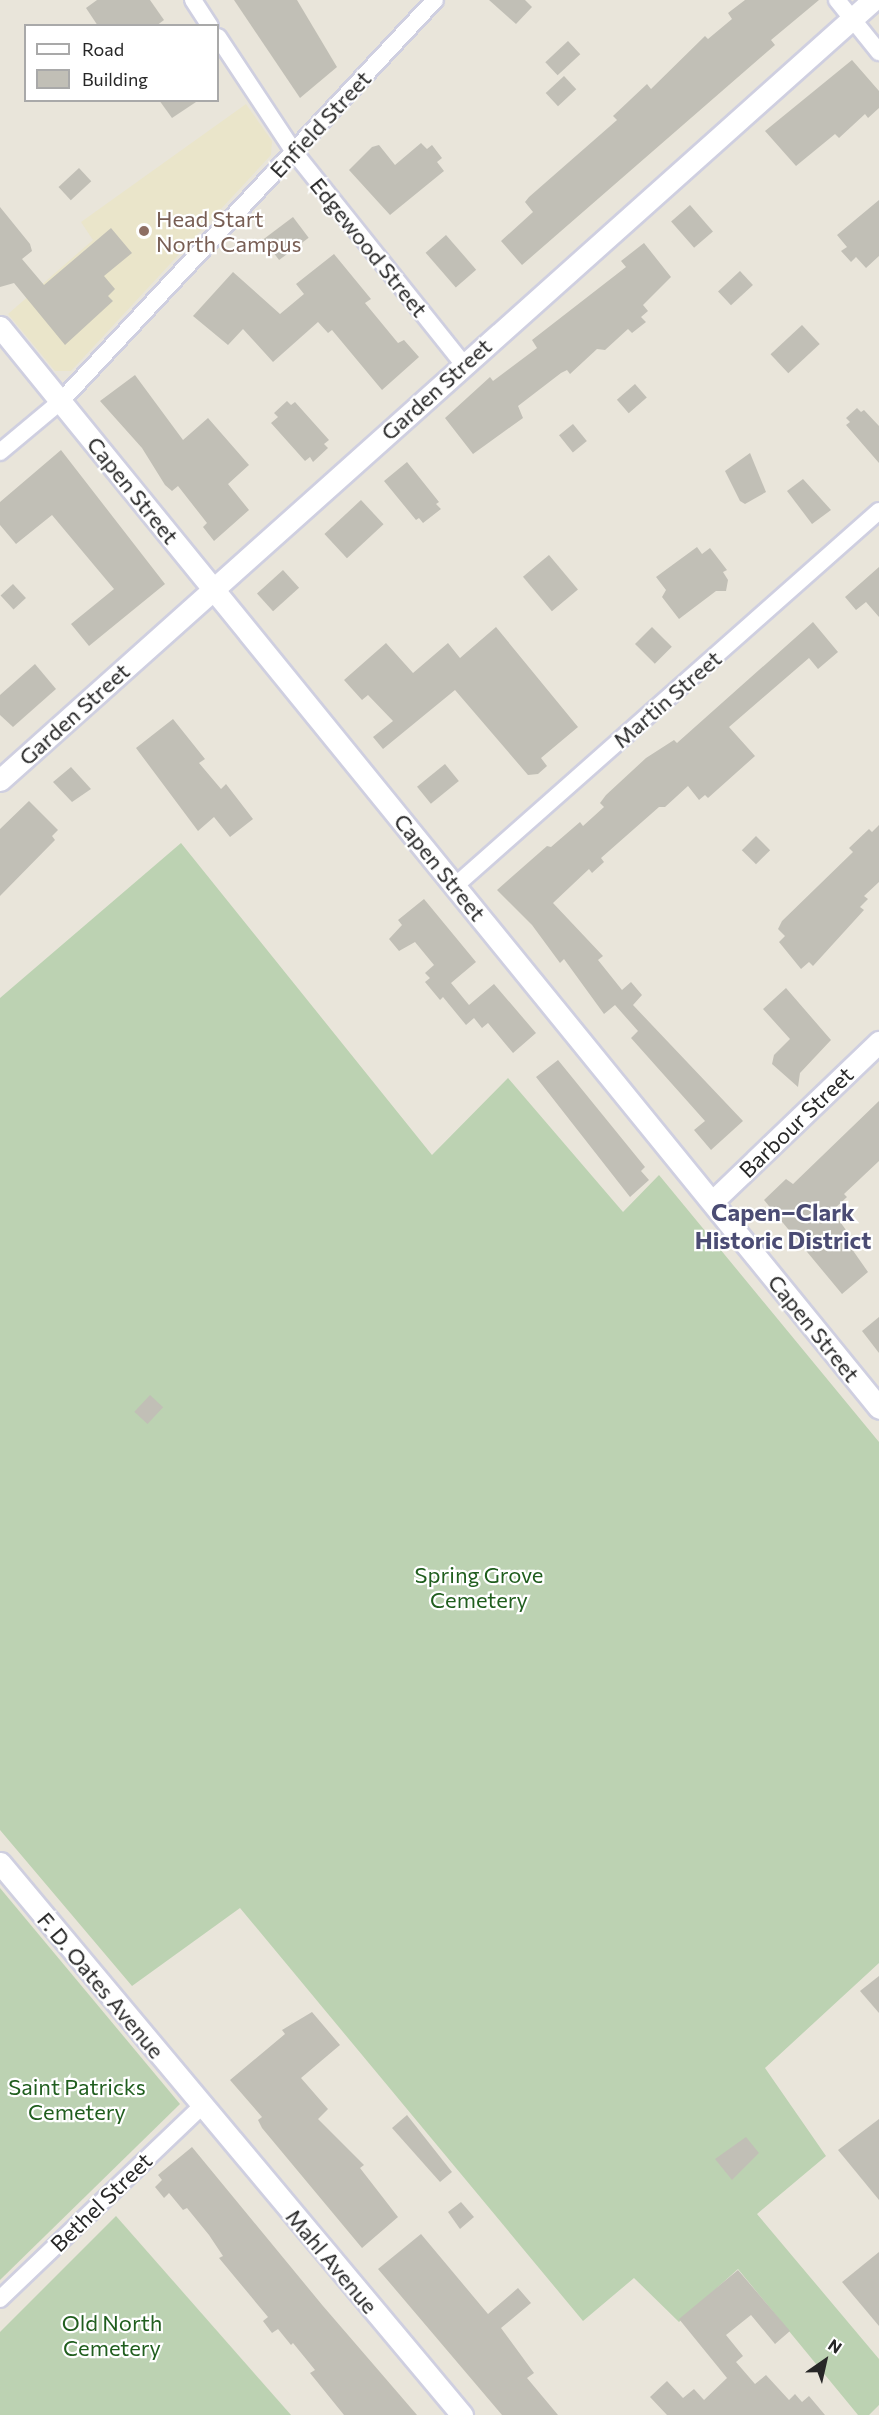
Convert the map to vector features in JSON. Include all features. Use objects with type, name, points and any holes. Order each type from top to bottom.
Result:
[{"type":"street","points":[[193,0],[209,24]]},
{"type":"street","name":"Enfield Street","points":[[0,452],[61,401],[435,0]]},
{"type":"street","points":[[837,0],[879,52]]},
{"type":"street","name":"Garden Street","points":[[0,780],[873,0]]},
{"type":"street","name":"Edgewood Street","points":[[219,40],[294,152],[464,365]]},
{"type":"street","name":"Capen Street","points":[[0,327],[879,1408]]},
{"type":"street","name":"Martin Street","points":[[455,886],[879,511]]},
{"type":"street","name":"Barbour Street","points":[[713,1201],[879,1042]]},
{"type":"street","name":"F. D. Oates Avenue","points":[[0,1863],[202,2106]]},
{"type":"street","name":"Bethel Street","points":[[0,2299],[202,2106]]},
{"type":"street","name":"Mahl Avenue","points":[[202,2106],[462,2415]]},
{"type":"shaded area","name":"Head Start North Campus","points":[[246,104],[272,141],[271,155],[71,371],[55,371],[8,314],[93,240],[81,222]]},
{"type":"green space","name":"Spring Grove Cemetery","points":[[181,843],[432,1155],[508,1078],[623,1212],[659,1175],[879,1442],[879,1963],[765,2068],[826,2156],[757,2214],[879,2359],[879,2405],[869,2415],[858,2415],[738,2269],[679,2322],[634,2278],[583,2321],[240,1908],[132,1986],[0,1830],[0,998]]},
{"type":"green space","name":"Saint Patricks Cemetery","points":[[0,1888],[180,2104],[0,2280]]},
{"type":"green space","name":"Old North Cemetery","points":[[116,2216],[291,2415],[0,2415],[0,2332]]},
{"type":"building","points":[[97,0],[150,0],[164,20],[159,24],[97,24],[86,8]]},
{"type":"building","points":[[234,0],[297,0],[337,67],[300,98]]},
{"type":"building","points":[[489,0],[525,0],[532,7],[516,24]]},
{"type":"building","points":[[745,0],[819,0],[771,40],[775,45],[522,265],[501,241],[533,212],[525,202],[529,197],[617,120],[613,116],[647,84],[651,89],[705,36],[708,39],[732,19],[728,13]]},
{"type":"building","points":[[568,41],[580,54],[558,75],[545,62]]},
{"type":"building","points":[[852,60],[879,91],[879,108],[868,118],[865,114],[839,138],[835,134],[796,166],[765,131]]},
{"type":"building","points":[[564,76],[576,89],[558,106],[546,93]]},
{"type":"building","points":[[160,102],[196,102],[172,118]]},
{"type":"building","points":[[421,143],[427,149],[432,145],[442,158],[437,162],[444,171],[390,215],[349,170],[372,147],[379,145],[395,165]]},
{"type":"building","points":[[79,168],[91,181],[71,200],[59,187]]},
{"type":"building","points":[[879,200],[879,256],[866,268],[856,257],[851,262],[841,251],[847,247],[837,235]]},
{"type":"building","points":[[690,205],[713,231],[694,248],[671,221]]},
{"type":"building","points":[[0,207],[30,244],[32,251],[22,259],[44,285],[111,228],[132,253],[104,276],[115,289],[108,296],[113,301],[65,345],[14,283],[0,287]]},
{"type":"building","points":[[293,217],[309,238],[279,260],[263,239]]},
{"type":"building","points":[[446,235],[476,270],[456,287],[426,253]]},
{"type":"building","points":[[644,243],[671,277],[643,305],[648,311],[641,317],[646,322],[632,333],[628,329],[605,350],[597,349],[570,374],[567,370],[561,373],[518,406],[523,418],[473,454],[445,418],[490,377],[493,381],[537,348],[532,340],[626,267],[621,261]]},
{"type":"building","points":[[334,254],[371,299],[365,303],[398,343],[404,340],[419,357],[382,390],[332,330],[328,333],[318,322],[273,362],[243,329],[228,345],[193,316],[233,272],[280,314],[304,294],[296,284]]},
{"type":"building","points":[[740,271],[753,285],[731,305],[718,291]]},
{"type":"building","points":[[802,325],[820,344],[788,373],[771,354]]},
{"type":"building","points":[[135,375],[183,440],[208,418],[249,465],[228,484],[249,510],[214,541],[203,527],[207,523],[178,486],[172,491],[165,485],[142,448],[100,401]]},
{"type":"building","points":[[635,384],[647,398],[629,413],[617,400]]},
{"type":"building","points":[[287,401],[291,405],[295,402],[329,440],[324,444],[328,448],[313,462],[310,457],[305,461],[271,423],[278,417],[274,413]]},
{"type":"building","points":[[857,408],[861,412],[864,410],[879,426],[879,463],[846,425],[850,422],[846,418]]},
{"type":"building","points":[[573,424],[587,441],[573,452],[559,435]]},
{"type":"building","points":[[61,450],[165,584],[89,646],[71,624],[114,589],[52,515],[16,544],[0,525],[0,502]]},
{"type":"building","points":[[750,453],[766,492],[745,504],[740,501],[725,471]]},
{"type":"building","points":[[407,462],[439,502],[436,504],[441,509],[423,523],[419,518],[416,520],[384,481]]},
{"type":"building","points":[[803,479],[831,510],[812,524],[787,491]]},
{"type":"building","points":[[361,500],[384,524],[347,558],[324,534]]},
{"type":"building","points":[[697,547],[702,554],[710,548],[727,570],[723,572],[728,580],[726,591],[716,591],[679,619],[662,597],[666,590],[656,577]]},
{"type":"building","points":[[549,555],[578,589],[552,611],[523,577]]},
{"type":"building","points":[[879,567],[879,617],[866,602],[856,610],[845,597]]},
{"type":"building","points":[[283,570],[299,588],[273,611],[257,593]]},
{"type":"building","points":[[13,584],[26,598],[14,609],[1,596]]},
{"type":"building","points":[[813,622],[838,652],[818,669],[809,658],[729,727],[755,756],[708,798],[705,795],[699,800],[688,786],[665,807],[659,807],[601,858],[604,862],[592,873],[589,869],[553,903],[603,956],[598,960],[622,990],[631,982],[642,995],[633,1005],[743,1121],[711,1150],[694,1130],[705,1121],[631,1038],[638,1031],[615,1005],[604,1014],[564,959],[560,963],[532,925],[497,890],[547,846],[551,847],[580,822],[583,826],[604,807],[600,803],[606,795],[646,758],[674,740],[677,743]]},
{"type":"building","points":[[496,627],[578,727],[541,758],[547,766],[538,774],[528,775],[455,690],[383,749],[373,737],[393,721],[368,695],[362,700],[344,680],[386,643],[413,673],[448,643],[460,658]]},
{"type":"building","points":[[652,627],[672,647],[655,664],[635,644]]},
{"type":"building","points":[[35,664],[56,689],[13,727],[0,715],[0,695]]},
{"type":"building","points":[[173,719],[205,759],[199,763],[221,789],[226,784],[253,819],[230,837],[214,817],[198,831],[136,748]]},
{"type":"building","points":[[445,764],[459,781],[431,804],[417,787]]},
{"type":"building","points":[[71,767],[91,789],[72,802],[53,782]]},
{"type":"building","points":[[29,801],[58,830],[52,836],[55,840],[0,896],[0,829]]},
{"type":"building","points":[[879,825],[879,882],[864,896],[868,899],[860,907],[864,910],[813,966],[809,962],[801,969],[779,942],[785,936],[778,929],[782,921],[853,852],[849,848],[869,829],[872,832]]},
{"type":"building","points":[[756,836],[770,850],[756,864],[742,850]]},
{"type":"building","points":[[424,899],[476,962],[451,983],[469,1005],[494,984],[536,1033],[513,1053],[488,1023],[482,1028],[474,1018],[466,1025],[443,997],[440,1000],[425,982],[430,978],[425,973],[434,965],[415,942],[399,951],[389,939],[402,925],[398,920]]},
{"type":"building","points":[[786,988],[831,1040],[800,1073],[798,1087],[772,1064],[774,1055],[790,1039],[763,1009]]},
{"type":"building","points":[[558,1060],[645,1167],[641,1171],[649,1180],[630,1197],[536,1077]]},
{"type":"building","points":[[879,1101],[879,1161],[844,1194],[847,1197],[832,1211],[846,1230],[847,1242],[868,1272],[842,1294],[764,1200],[786,1179],[793,1184]]},
{"type":"building","points":[[879,1317],[879,1353],[862,1331]]},
{"type":"building","points":[[150,1395],[163,1407],[147,1424],[134,1412]]},
{"type":"building","points":[[879,1976],[879,2013],[860,1991]]},
{"type":"building","points":[[312,2012],[340,2045],[301,2078],[328,2109],[318,2119],[364,2165],[360,2168],[398,2217],[362,2248],[262,2128],[258,2120],[262,2117],[230,2080],[285,2034],[282,2030]]},
{"type":"building","points":[[407,2115],[452,2172],[440,2182],[392,2128]]},
{"type":"building","points":[[879,2119],[879,2200],[838,2150]]},
{"type":"building","points":[[746,2137],[759,2153],[732,2180],[715,2159]]},
{"type":"building","points":[[192,2147],[323,2306],[417,2415],[344,2415],[310,2373],[315,2370],[293,2343],[291,2345],[278,2329],[272,2333],[263,2321],[268,2317],[219,2258],[223,2256],[209,2235],[187,2208],[183,2210],[169,2193],[164,2198],[155,2187],[162,2180],[158,2175]]},
{"type":"building","points":[[461,2202],[474,2217],[460,2229],[448,2212]]},
{"type":"building","points":[[421,2234],[488,2314],[518,2288],[531,2303],[501,2328],[534,2373],[527,2378],[558,2415],[502,2415],[378,2269]]},
{"type":"building","points":[[879,2252],[879,2326],[842,2282]]},
{"type":"building","points":[[738,2270],[790,2331],[775,2344],[751,2315],[726,2335],[743,2356],[736,2362],[755,2384],[766,2375],[789,2400],[795,2394],[802,2402],[809,2396],[825,2415],[667,2415],[650,2397],[667,2381],[683,2398],[694,2389],[704,2400],[727,2378],[679,2319]]},
{"type":"place","name":"Head Start North Campus","points":[[144,231]]},
{"type":"district","name":"Capen–Clark Historic District","points":[[783,1226]]}]
